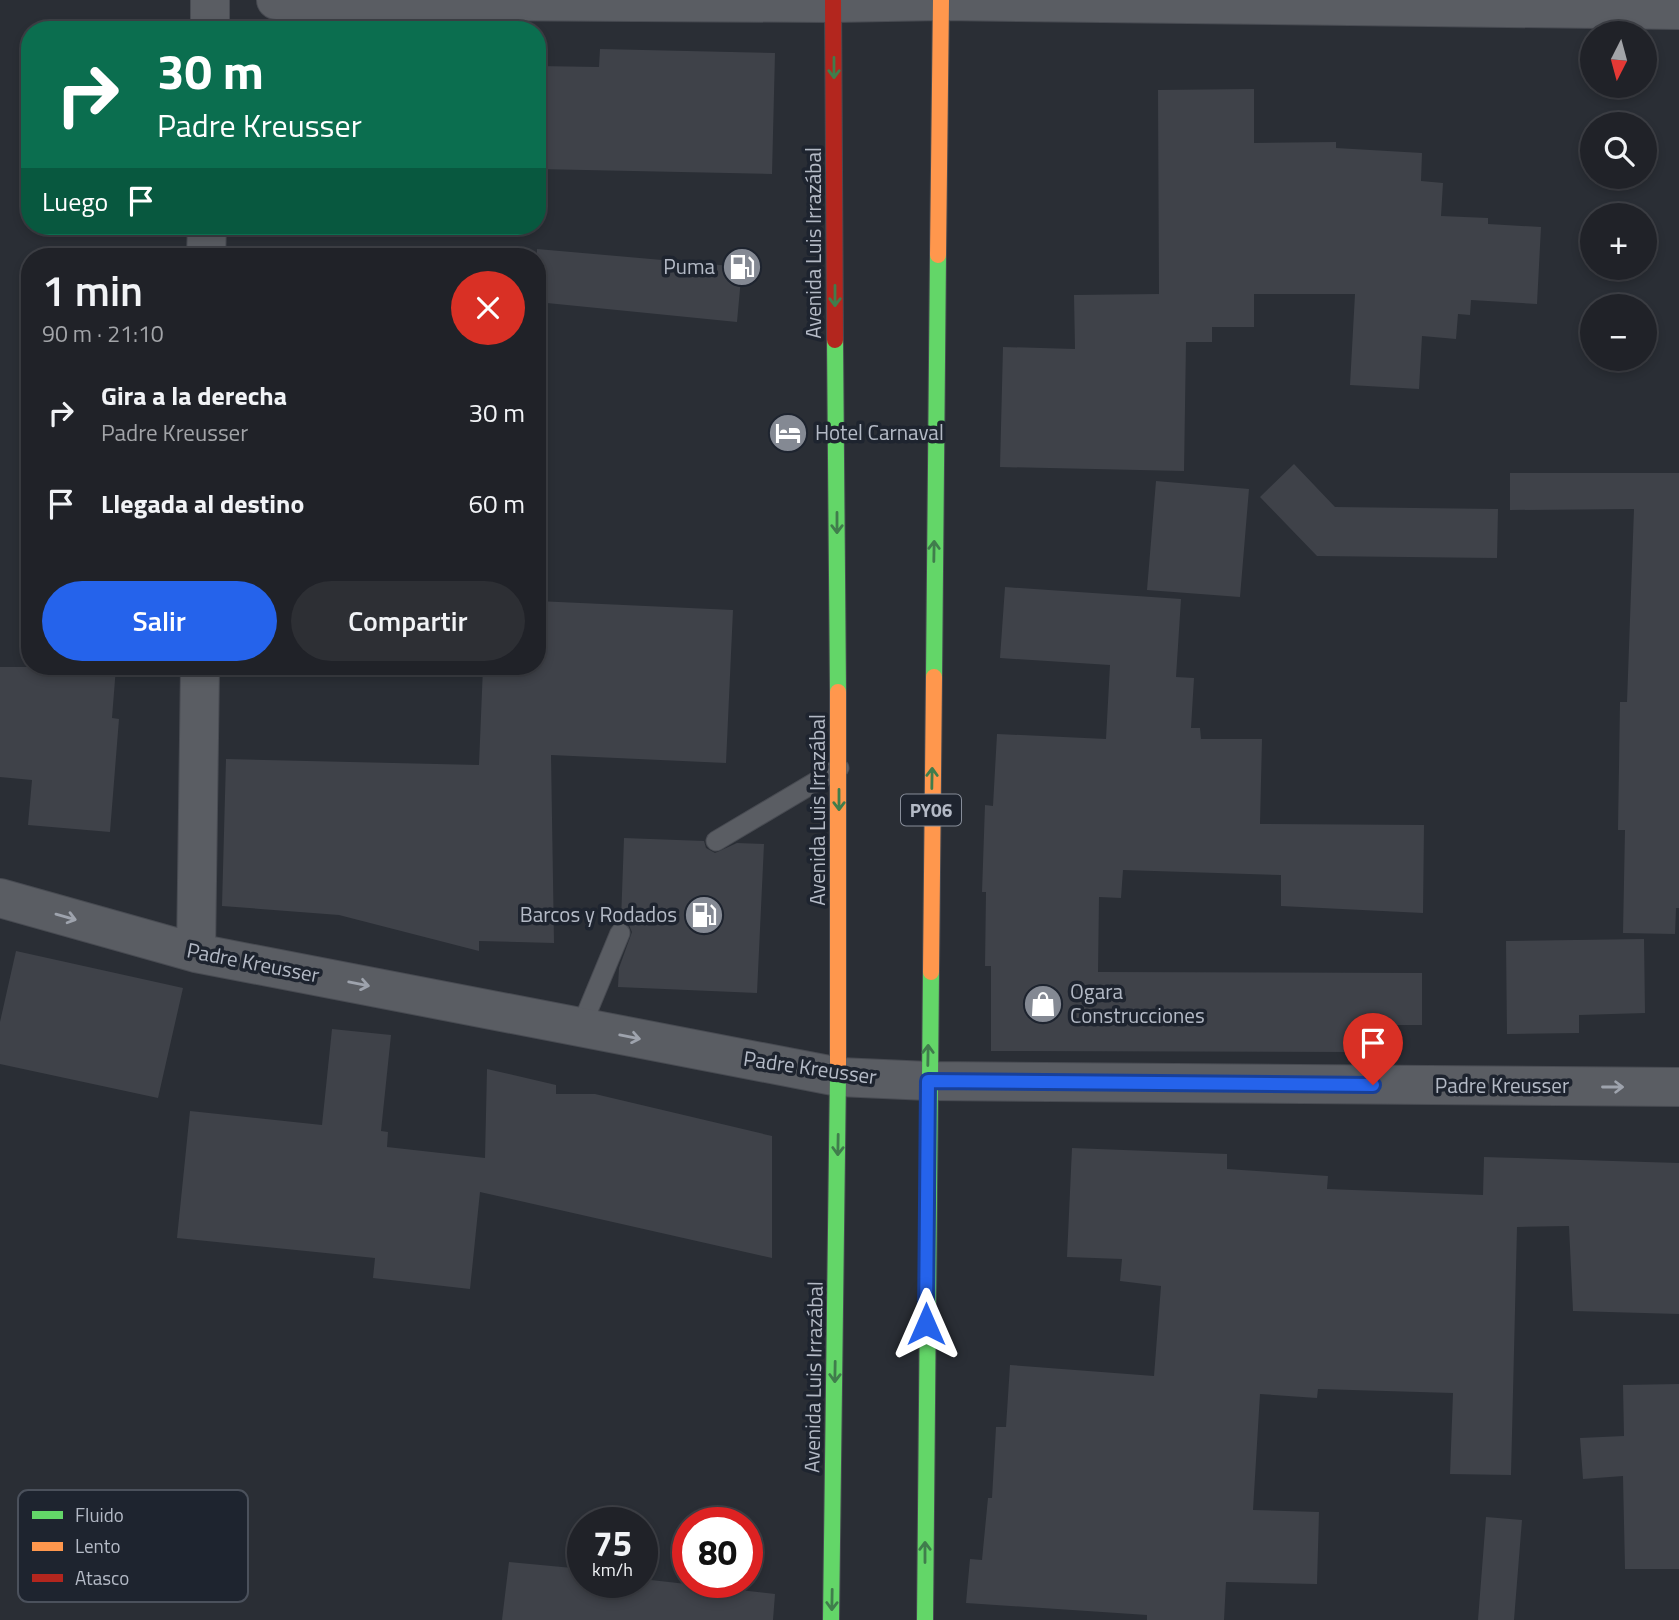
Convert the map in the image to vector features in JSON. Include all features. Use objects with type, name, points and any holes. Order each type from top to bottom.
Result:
[{"type":"highway","name":"PY06","points":[[925,1620],[928,1081],[941,0]]},
{"type":"highway","name":"Avenida Luis Irrazábal","points":[[831,1620],[839,1077],[833,2]]},
{"type":"street","points":[[210,0],[210,21]]},
{"type":"street","points":[[276,0],[941,0],[1679,10]]},
{"type":"street","points":[[196,953],[200,675]]},
{"type":"street","name":"Padre Kreusser","points":[[0,898],[196,953],[839,1077],[928,1081],[1679,1087]]},
{"type":"lane","points":[[716,841],[839,768]]},
{"type":"lane","points":[[581,1027],[620,933]]},
{"type":"building","points":[[600,49],[775,53],[772,174],[546,169],[546,66],[599,67]]},
{"type":"building","points":[[1254,89],[1254,143],[1336,142],[1336,148],[1422,153],[1421,181],[1443,183],[1441,216],[1488,218],[1488,224],[1541,227],[1537,304],[1471,300],[1470,315],[1458,314],[1456,339],[1422,336],[1419,389],[1350,385],[1355,294],[1254,294],[1254,327],[1212,327],[1212,342],[1186,342],[1184,471],[1000,467],[1003,347],[1075,349],[1074,295],[1159,294],[1158,90]]},
{"type":"building","points":[[546,250],[742,267],[737,322],[546,303]]},
{"type":"building","points":[[1294,464],[1335,507],[1498,509],[1497,558],[1317,556],[1260,497]]},
{"type":"building","points":[[1510,473],[1679,473],[1679,908],[1676,908],[1675,934],[1623,933],[1625,830],[1618,830],[1620,702],[1627,702],[1634,509],[1510,510]]},
{"type":"building","points":[[1156,481],[1249,489],[1240,597],[1147,590]]},
{"type":"building","points":[[1005,587],[1181,599],[1176,677],[1194,678],[1191,728],[1200,728],[1201,739],[1262,739],[1260,824],[1424,825],[1423,913],[1281,906],[1281,875],[1123,870],[1121,898],[1099,897],[1098,972],[1422,973],[1422,1025],[1353,1025],[1353,1052],[991,1051],[991,966],[985,966],[986,892],[982,892],[985,805],[993,806],[997,734],[1106,739],[1110,665],[1000,658]]},
{"type":"building","points":[[546,601],[733,610],[726,763],[551,755],[554,943],[479,941],[479,951],[339,915],[222,906],[226,759],[479,765],[483,675],[546,675]]},
{"type":"building","points":[[0,667],[21,667],[21,675],[115,675],[112,718],[119,719],[110,832],[28,825],[32,780],[0,777]]},
{"type":"building","points":[[624,838],[704,841],[706,848],[715,853],[737,843],[764,844],[757,993],[618,987],[619,968],[632,932],[629,925],[621,921]]},
{"type":"building","points":[[1644,939],[1645,1013],[1579,1015],[1579,1033],[1507,1034],[1506,941]]},
{"type":"building","points":[[16,951],[183,988],[158,1098],[0,1064],[0,1022]]},
{"type":"building","points":[[332,1029],[391,1035],[381,1131],[388,1132],[387,1147],[485,1158],[487,1069],[556,1085],[556,1094],[595,1094],[772,1136],[772,1258],[480,1192],[470,1289],[373,1278],[375,1258],[177,1238],[190,1111],[322,1125]]},
{"type":"building","points":[[1072,1148],[1227,1154],[1227,1169],[1328,1176],[1327,1189],[1483,1195],[1484,1157],[1679,1163],[1679,1314],[1573,1311],[1569,1226],[1517,1227],[1511,1475],[1450,1474],[1453,1393],[1318,1389],[1317,1398],[1260,1394],[1253,1510],[1319,1512],[1317,1584],[1226,1582],[1224,1620],[1147,1620],[1147,1615],[966,1603],[970,1559],[982,1560],[988,1498],[992,1498],[996,1427],[1006,1427],[1010,1365],[1154,1376],[1161,1286],[1120,1281],[1122,1259],[1067,1257]]},
{"type":"building","points":[[1679,1384],[1679,1569],[1625,1569],[1623,1476],[1583,1479],[1580,1438],[1624,1436],[1623,1385]]},
{"type":"building","points":[[1486,1517],[1522,1520],[1514,1620],[1478,1620]]},
{"type":"building","points":[[509,1562],[567,1567],[567,1598],[658,1598],[658,1581],[672,1582],[672,1598],[763,1598],[763,1593],[775,1594],[773,1620],[502,1620]]},
{"type":"traffic: fast","points":[[934,677],[938,255]]},
{"type":"traffic: fast","points":[[835,340],[838,692]]},
{"type":"traffic: fast","points":[[925,1620],[931,972]]},
{"type":"traffic: fast","points":[[831,1620],[838,1074]]},
{"type":"traffic: slow","points":[[938,255],[941,0]]},
{"type":"traffic: slow","points":[[931,972],[934,677]]},
{"type":"traffic: slow","points":[[838,692],[838,1074]]},
{"type":"traffic: jam","points":[[833,0],[835,340]]},
{"type":"place","name":"Puma","points":[[742,267]]},
{"type":"place","name":"Hotel Carnaval","points":[[788,433]]},
{"type":"place","name":"Barcos y Rodados","points":[[704,915]]},
{"type":"place","name":"Ogara Construcciones","points":[[1043,1004]]},
{"type":"route","points":[[926,1324],[928,1081],[1373,1085]]}]
